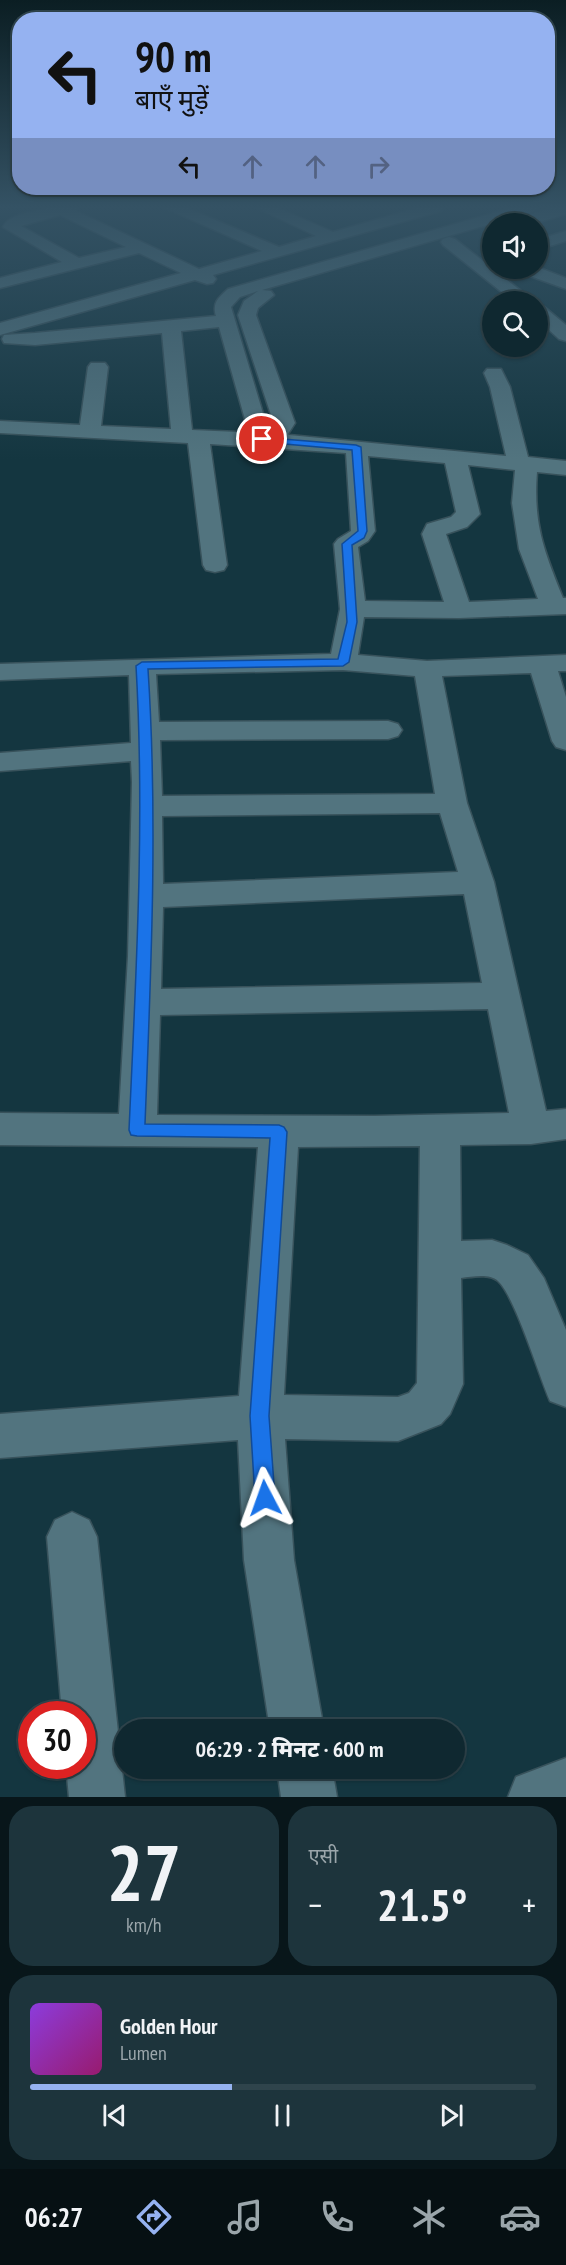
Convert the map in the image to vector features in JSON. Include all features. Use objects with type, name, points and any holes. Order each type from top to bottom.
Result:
[{"type":"street","points":[[0,329],[134,292]]},
{"type":"street","points":[[238,292],[224,302],[222,307],[225,321],[256,423],[280,437]]},
{"type":"street","points":[[271,292],[261,296],[250,305],[247,315],[285,423],[280,437]]},
{"type":"street","points":[[234,293],[250,305]]},
{"type":"street","points":[[548,319],[565,332]]},
{"type":"street","points":[[0,338],[34,339],[171,328],[225,321]]},
{"type":"street","points":[[171,328],[215,565]]},
{"type":"street","points":[[90,430],[98,368]]},
{"type":"street","points":[[353,609],[459,610],[560,606],[531,549],[523,503],[523,463],[494,373]]},
{"type":"street","points":[[0,427],[280,437],[566,468]]},
{"type":"street","points":[[343,662],[353,609],[346,544],[360,536],[363,531],[356,447]]},
{"type":"street","points":[[455,457],[468,514],[459,522],[435,529],[434,534],[459,610]]},
{"type":"street","points":[[0,672],[142,666],[343,662],[427,669],[554,664],[566,741]]},
{"type":"street","points":[[137,1130],[147,896],[146,741],[142,666]]},
{"type":"street","points":[[0,1129],[279,1132],[548,1126],[502,996],[478,882],[452,803],[427,669]]},
{"type":"street","points":[[0,762],[146,741],[387,730]]},
{"type":"street","points":[[147,806],[452,803]]},
{"type":"street","points":[[147,896],[478,882]]},
{"type":"street","points":[[143,1002],[502,996]]},
{"type":"street","points":[[0,1436],[260,1416],[398,1419],[418,1414],[434,1400],[440,1384],[440,1130]]},
{"type":"street","points":[[279,1132],[260,1416],[269,1560],[295,1719]]},
{"type":"street","points":[[441,1260],[492,1258],[513,1268],[528,1291],[566,1386]]},
{"type":"street","points":[[72,1537],[97,1797]]},
{"type":"street","points":[[306,1779],[309,1797]]},
{"type":"street","points":[[536,1797],[566,1786]]},
{"type":"route","points":[[262,439],[356,447],[363,531],[360,536],[346,544],[353,609],[352,622],[343,662],[142,666],[146,731],[147,896],[137,1130],[279,1132],[260,1416],[265,1498]]}]
